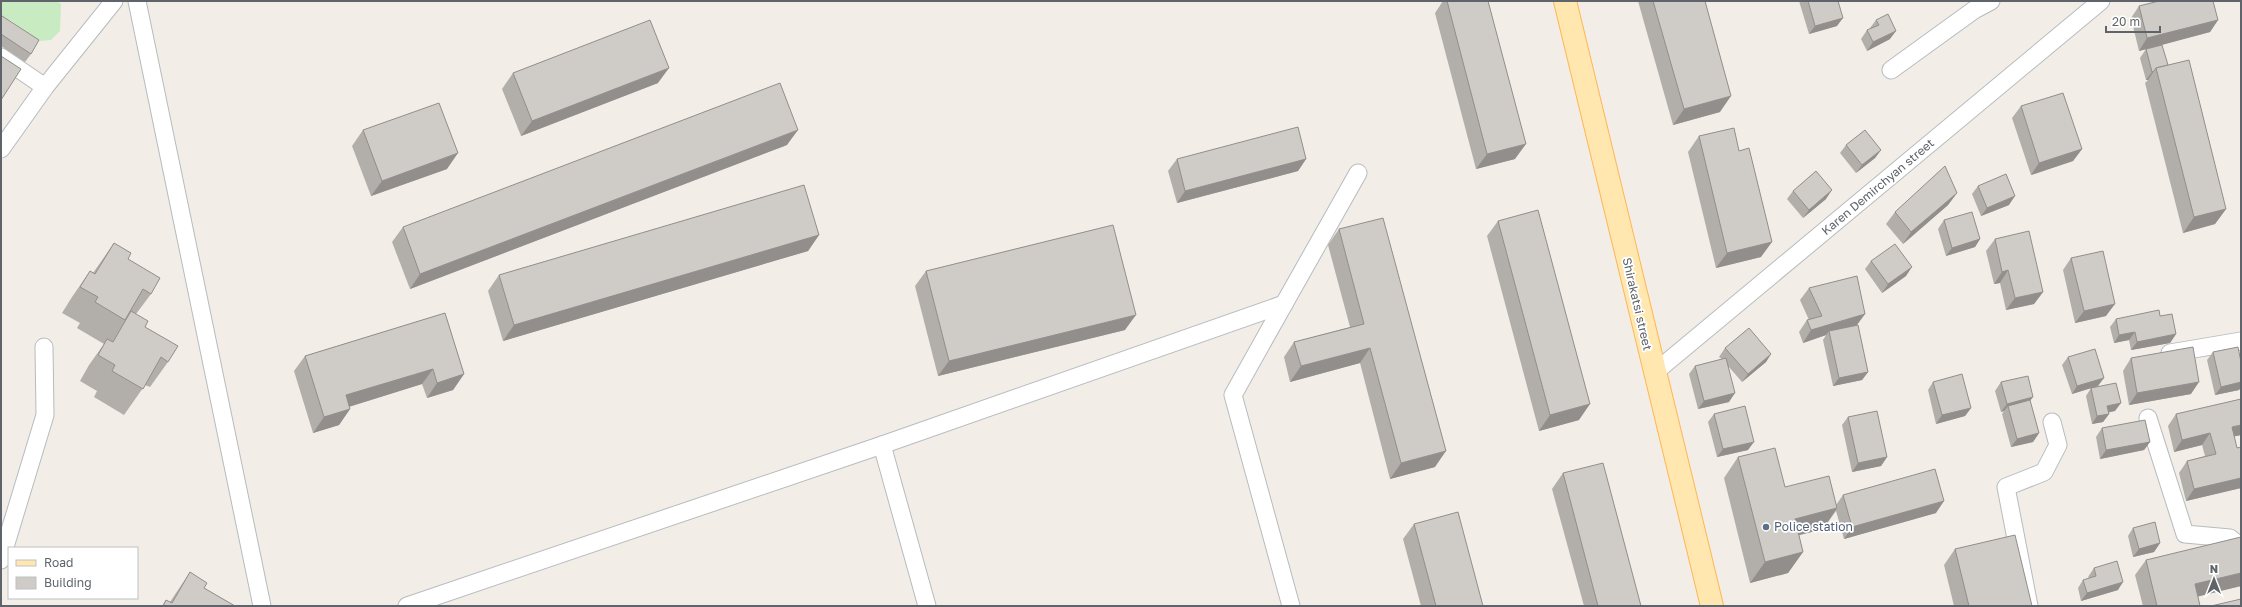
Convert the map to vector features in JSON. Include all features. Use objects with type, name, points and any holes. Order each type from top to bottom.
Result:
[{"type":"main road","name":"Shirakatsi street","points":[[1565,1],[1654,373],[1712,606]]},
{"type":"street","points":[[1,149],[45,86],[114,1]]},
{"type":"street","points":[[1892,70],[1974,10],[1991,1]]},
{"type":"street","name":"Karen Demirchyan street","points":[[1654,373],[2100,1]]},
{"type":"street","points":[[134,3],[262,606]]},
{"type":"street","points":[[1,57],[45,86]]},
{"type":"street","points":[[1291,606],[1234,395],[1358,173]]},
{"type":"street","points":[[407,606],[882,445],[1284,304]]},
{"type":"street","points":[[2156,356],[2241,340]]},
{"type":"street","points":[[1,560],[45,415],[44,347]]},
{"type":"street","points":[[2148,418],[2185,534],[2230,538],[2241,547]]},
{"type":"street","points":[[2028,606],[2006,487],[2044,472],[2058,445],[2052,422]]},
{"type":"street","points":[[882,445],[927,606]]},
{"type":"green space","points":[[1,1],[57,1],[61,4],[60,31],[51,40],[40,41],[10,20],[1,18]]},
{"type":"building","points":[[1447,1],[1488,1],[1526,144],[1487,154]]},
{"type":"building","points":[[1653,1],[1705,1],[1731,96],[1684,109]]},
{"type":"building","points":[[1808,1],[1838,1],[1843,18],[1815,26]]},
{"type":"building","points":[[2159,1],[2213,1],[2218,20],[2147,38],[2139,6]]},
{"type":"building","points":[[1888,14],[1896,31],[1873,42],[1867,30],[1879,25],[1876,20]]},
{"type":"building","points":[[2,16],[39,40],[31,54],[1,34]]},
{"type":"building","points":[[650,20],[669,68],[532,121],[513,73]]},
{"type":"building","points":[[2162,45],[2168,65],[2156,68],[2152,72],[2146,49]]},
{"type":"building","points":[[1,56],[21,69],[1,100]]},
{"type":"building","points":[[2189,60],[2226,209],[2194,217],[2156,68]]},
{"type":"building","points":[[780,83],[798,130],[420,274],[403,227]]},
{"type":"building","points":[[2063,93],[2082,149],[2039,163],[2021,106]]},
{"type":"building","points":[[439,103],[458,153],[382,181],[363,130]]},
{"type":"building","points":[[1298,127],[1306,159],[1185,191],[1177,159]]},
{"type":"building","points":[[1734,128],[1739,151],[1749,148],[1772,242],[1727,253],[1699,136]]},
{"type":"building","points":[[1865,130],[1881,150],[1862,165],[1846,145]]},
{"type":"building","points":[[1945,166],[1957,193],[1911,232],[1895,212]]},
{"type":"building","points":[[1816,171],[1832,190],[1809,210],[1793,191]]},
{"type":"building","points":[[2006,174],[2015,196],[1987,208],[1978,186]]},
{"type":"building","points":[[804,185],[819,235],[514,325],[499,275]]},
{"type":"building","points":[[1538,210],[1590,404],[1550,415],[1498,221]]},
{"type":"building","points":[[1972,212],[1980,239],[1952,248],[1944,220]]},
{"type":"building","points":[[1383,218],[1446,451],[1401,463],[1370,348],[1301,366],[1294,342],[1364,324],[1339,229]]},
{"type":"building","points":[[1113,225],[1136,315],[949,361],[926,271]]},
{"type":"building","points":[[2029,231],[2043,292],[2015,298],[2008,270],[2002,272],[1995,239]]},
{"type":"building","points":[[114,243],[131,253],[128,259],[160,278],[151,294],[143,289],[125,320],[95,302],[98,297],[80,287],[90,271],[95,274]]},
{"type":"building","points":[[1895,244],[1912,267],[1888,284],[1871,261]]},
{"type":"building","points":[[2103,251],[2115,304],[2084,311],[2071,258]]},
{"type":"building","points":[[1857,276],[1865,314],[1811,330],[1807,320],[1822,316],[1809,288]]},
{"type":"building","points":[[2159,310],[2160,316],[2172,314],[2176,334],[2137,342],[2135,332],[2119,335],[2116,319]]},
{"type":"building","points":[[131,311],[148,321],[145,327],[178,346],[168,362],[161,357],[143,389],[112,371],[115,365],[98,355],[107,339],[113,342]]},
{"type":"building","points":[[445,313],[464,374],[437,383],[433,369],[346,395],[350,409],[324,417],[305,356]]},
{"type":"building","points":[[1858,325],[1868,372],[1839,378],[1829,331]]},
{"type":"building","points":[[1749,328],[1771,354],[1748,374],[1725,348]]},
{"type":"building","points":[[2193,347],[2199,382],[2137,393],[2131,358]]},
{"type":"building","points":[[2238,347],[2241,362],[2241,382],[2221,387],[2213,352]]},
{"type":"building","points":[[2095,349],[2104,378],[2077,386],[2068,357]]},
{"type":"building","points":[[1726,358],[1735,393],[1704,401],[1695,366]]},
{"type":"building","points":[[1962,374],[1971,408],[1942,415],[1933,382]]},
{"type":"building","points":[[2028,376],[2033,397],[2007,404],[2001,382]]},
{"type":"building","points":[[2116,383],[2121,403],[2107,406],[2109,414],[2097,416],[2091,388]]},
{"type":"building","points":[[2241,399],[2241,425],[2232,427],[2237,448],[2241,447],[2241,478],[2194,489],[2187,461],[2216,454],[2210,433],[2182,440],[2176,414]]},
{"type":"building","points":[[2030,400],[2039,433],[2017,439],[2008,406]]},
{"type":"building","points":[[1745,406],[1754,442],[1723,449],[1714,414]]},
{"type":"building","points":[[1877,411],[1887,457],[1858,463],[1848,417]]},
{"type":"building","points":[[2145,420],[2150,442],[2106,450],[2102,428]]},
{"type":"building","points":[[1775,448],[1785,487],[1829,476],[1837,508],[1795,519],[1803,552],[1765,562],[1738,457]]},
{"type":"building","points":[[1603,463],[1641,606],[1598,606],[1563,473]]},
{"type":"building","points":[[1935,469],[1944,501],[1852,527],[1843,495]]},
{"type":"building","points":[[1458,512],[1483,606],[1436,606],[1414,524]]},
{"type":"building","points":[[2155,522],[2160,543],[2139,549],[2133,528]]},
{"type":"building","points":[[2015,535],[2032,606],[1969,606],[1955,549]]},
{"type":"building","points":[[2241,537],[2241,573],[2195,584],[2200,606],[2157,606],[2146,560]]},
{"type":"building","points":[[2117,561],[2123,582],[2087,593],[2083,580],[2096,576],[2094,568]]},
{"type":"building","points":[[190,572],[207,583],[204,588],[235,606],[163,606],[166,600],[172,603]]},
{"type":"building","points":[[2241,599],[2241,606],[2211,606]]},
{"type":"place","name":"Police station","points":[[1766,527]]}]
